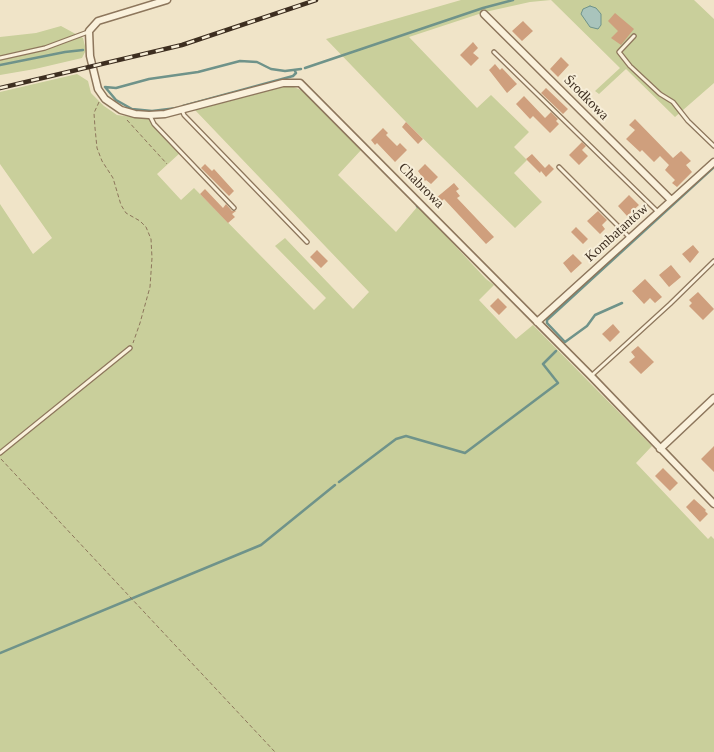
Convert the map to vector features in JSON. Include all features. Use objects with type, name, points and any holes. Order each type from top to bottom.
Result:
[{"type":"street","points":[[101,95],[90,56],[89,31],[98,21],[167,0]]},
{"type":"street","name":"Środkowa","points":[[484,14],[671,200]]},
{"type":"street","name":"Chabrowa","points":[[101,95],[114,106],[126,112],[149,115],[164,114],[283,83],[300,84],[591,376],[714,504]]},
{"type":"street","name":"Kombatantów","points":[[537,322],[714,162]]},
{"type":"street","points":[[660,449],[714,398]]},
{"type":"lane","points":[[0,58],[45,48],[89,31]]},
{"type":"lane","points":[[634,36],[619,52],[630,66],[660,94],[672,102],[688,121],[714,146]]},
{"type":"lane","points":[[494,52],[658,212]]},
{"type":"lane","points":[[182,109],[184,115],[307,242]]},
{"type":"lane","points":[[149,115],[154,124],[234,208]]},
{"type":"lane","points":[[559,167],[630,238]]},
{"type":"lane","points":[[591,376],[714,261]]},
{"type":"lane","points":[[0,453],[130,348]]},
{"type":"path","points":[[101,95],[94,113],[97,148],[112,178],[121,206],[126,213],[146,227],[151,240],[152,258],[148,294],[136,338],[130,348]]},
{"type":"path","points":[[126,112],[127,121],[167,164]]},
{"type":"path","points":[[0,458],[275,752]]},
{"type":"green space","points":[[461,0],[551,0],[530,2],[485,12],[409,37],[477,108],[491,95],[529,132],[514,147],[527,160],[514,173],[542,202],[515,228],[406,122],[326,39]]},
{"type":"green space","points":[[551,0],[694,0],[714,19],[714,83],[675,117],[626,69],[599,94],[595,91],[620,68]]},
{"type":"green space","points":[[61,26],[83,38],[86,50],[82,58],[0,75],[0,37],[36,33]]},
{"type":"green space","points":[[77,74],[88,81],[91,93],[104,106],[117,115],[149,119],[180,153],[157,174],[181,200],[194,188],[314,310],[326,298],[275,246],[285,238],[353,309],[369,292],[195,110],[283,87],[294,87],[305,92],[362,149],[338,175],[396,232],[418,206],[486,279],[494,285],[479,300],[516,339],[533,325],[652,446],[636,463],[708,539],[711,536],[714,539],[714,752],[0,752],[0,204],[33,254],[52,238],[0,164],[0,92]]},
{"type":"water","points":[[590,6],[596,8],[601,14],[601,25],[598,29],[590,27],[581,14],[583,9]]},
{"type":"building","points":[[615,13],[634,29],[621,45],[611,38],[618,31],[608,21]]},
{"type":"building","points":[[523,21],[533,31],[522,41],[512,31]]},
{"type":"building","points":[[473,42],[478,48],[473,53],[479,58],[471,66],[460,55]]},
{"type":"building","points":[[561,57],[569,65],[558,77],[550,69]]},
{"type":"building","points":[[495,64],[500,70],[502,68],[517,84],[507,93],[489,70]]},
{"type":"building","points":[[546,88],[568,109],[563,114],[541,93]]},
{"type":"building","points":[[524,96],[545,118],[551,112],[558,119],[556,121],[559,124],[550,133],[533,116],[530,119],[516,104]]},
{"type":"building","points":[[635,119],[673,158],[681,151],[691,161],[686,165],[692,172],[677,187],[672,183],[675,180],[665,170],[669,165],[660,156],[654,162],[642,150],[640,152],[626,139],[635,130],[629,125]]},
{"type":"building","points":[[406,122],[423,139],[418,144],[402,127]]},
{"type":"building","points":[[383,128],[388,133],[386,135],[397,146],[400,143],[407,150],[395,162],[377,143],[375,145],[371,140]]},
{"type":"building","points":[[582,142],[586,146],[582,150],[588,156],[579,165],[569,155]]},
{"type":"building","points":[[532,154],[545,168],[549,164],[554,169],[546,177],[526,159]]},
{"type":"building","points":[[205,164],[212,171],[214,169],[234,191],[229,196],[201,168]]},
{"type":"building","points":[[425,164],[438,177],[431,184],[425,181],[418,171]]},
{"type":"building","points":[[454,183],[459,189],[456,191],[460,196],[457,198],[494,237],[486,244],[444,199],[440,203],[436,198]]},
{"type":"building","points":[[205,189],[223,208],[226,204],[232,211],[236,211],[232,214],[235,217],[228,223],[200,194]]},
{"type":"building","points":[[629,195],[639,205],[627,216],[618,206]]},
{"type":"building","points":[[598,211],[607,220],[602,225],[605,229],[600,234],[587,221]]},
{"type":"building","points":[[576,227],[588,239],[583,244],[571,232]]},
{"type":"building","points":[[693,245],[699,252],[690,263],[682,254]]},
{"type":"building","points":[[317,250],[328,261],[321,268],[310,257]]},
{"type":"building","points":[[573,254],[582,263],[571,273],[563,263]]},
{"type":"building","points":[[671,265],[681,277],[669,287],[659,275]]},
{"type":"building","points":[[645,279],[662,297],[655,303],[650,298],[644,304],[632,291]]},
{"type":"building","points":[[698,292],[714,309],[703,320],[689,306],[692,303],[689,300]]},
{"type":"building","points":[[498,298],[507,307],[499,315],[490,306]]},
{"type":"building","points":[[613,324],[620,332],[610,342],[602,334]]},
{"type":"building","points":[[638,346],[654,362],[641,374],[629,362],[635,357],[631,352]]},
{"type":"building","points":[[714,446],[714,472],[701,459]]},
{"type":"building","points":[[663,468],[678,483],[670,491],[655,476]]},
{"type":"building","points":[[694,499],[708,514],[700,522],[686,507]]},
{"type":"waterway","points":[[305,68],[483,8],[513,0]]},
{"type":"waterway","points":[[0,65],[83,50]]},
{"type":"waterway","points":[[105,87],[116,88],[149,79],[198,72],[240,61],[257,62],[271,69],[285,71],[301,69]]},
{"type":"waterway","points":[[183,106],[293,76],[296,73],[295,71]]},
{"type":"waterway","points":[[105,87],[116,100],[132,109],[152,111],[177,108]]},
{"type":"waterway","points":[[565,342],[547,323],[547,320],[714,167]]},
{"type":"waterway","points":[[565,342],[587,326],[595,315],[622,303]]},
{"type":"waterway","points":[[339,482],[396,439],[406,436],[465,453],[558,383],[543,364],[556,351]]},
{"type":"waterway","points":[[0,653],[261,545],[335,485]]},
{"type":"railway","points":[[0,88],[182,45],[316,0]]}]
